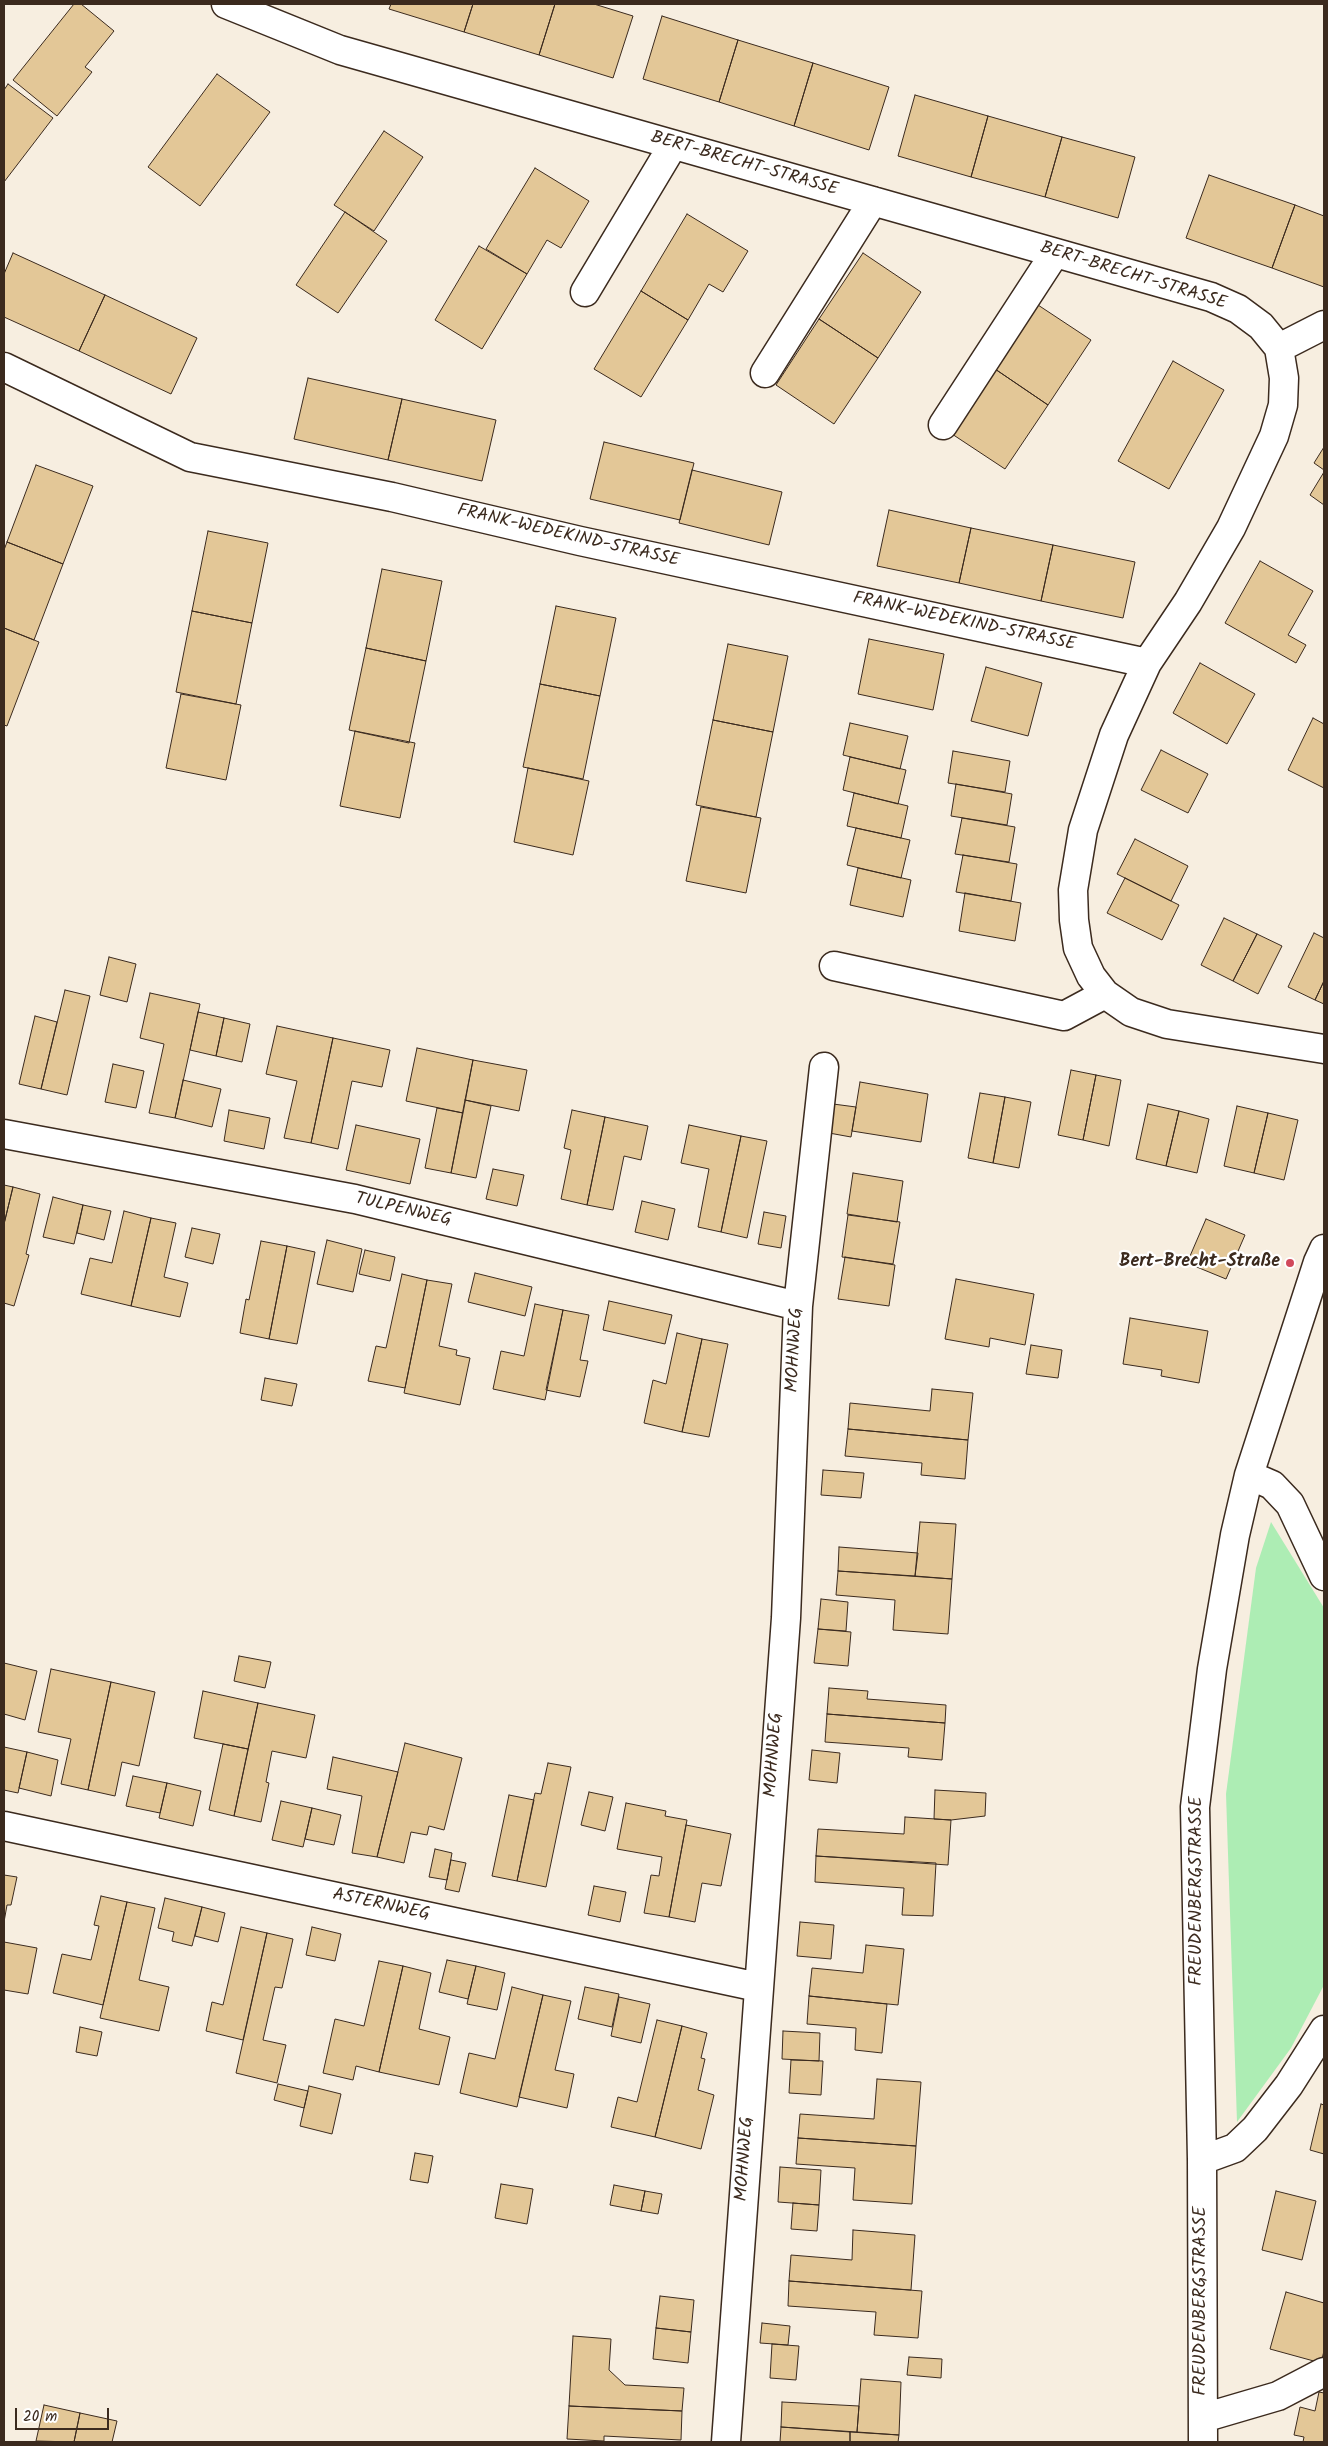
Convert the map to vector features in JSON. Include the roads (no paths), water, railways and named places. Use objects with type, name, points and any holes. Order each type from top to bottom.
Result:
[{"type":"street","name":"BERT-BRECHT-STRASSE","points":[[226,4],[340,50],[1211,297],[1238,309],[1261,326],[1279,348],[1284,378],[1283,405],[1274,436],[1231,528],[1188,602],[1147,663],[1114,735],[1083,830],[1073,890],[1074,920],[1078,948],[1090,976],[1105,994],[1131,1012],[1167,1024],[1324,1049]]},
{"type":"street","points":[[585,292],[673,145]]},
{"type":"street","points":[[764,373],[873,201]]},
{"type":"street","points":[[943,425],[1055,253]]},
{"type":"street","points":[[1279,348],[1324,325]]},
{"type":"street","name":"FRANK-WEDEKIND-STRASSE","points":[[4,367],[190,457],[392,497],[574,540],[1147,663]]},
{"type":"street","points":[[834,966],[1064,1016],[1105,994]]},
{"type":"street","name":"MOHNWEG","points":[[726,2442],[786,1618],[798,1306],[824,1067]]},
{"type":"street","name":"TULPENWEG","points":[[4,1134],[355,1199],[798,1306]]},
{"type":"street","name":"FREUDENBERGSTRASSE","points":[[1203,2430],[1202,2160],[1195,1807],[1212,1669],[1235,1536],[1249,1475],[1318,1262],[1324,1250]]},
{"type":"street","points":[[1249,1475],[1272,1485],[1290,1504],[1324,1576]]},
{"type":"street","name":"ASTERNWEG","points":[[4,1826],[758,1987]]},
{"type":"street","points":[[1202,2160],[1235,2148],[1255,2129],[1289,2085],[1324,2030]]},
{"type":"street","points":[[1203,2430],[1278,2396],[1324,2372]]},
{"type":"place","name":"Bert-Brecht-Straße","points":[[1290,1263]]}]
